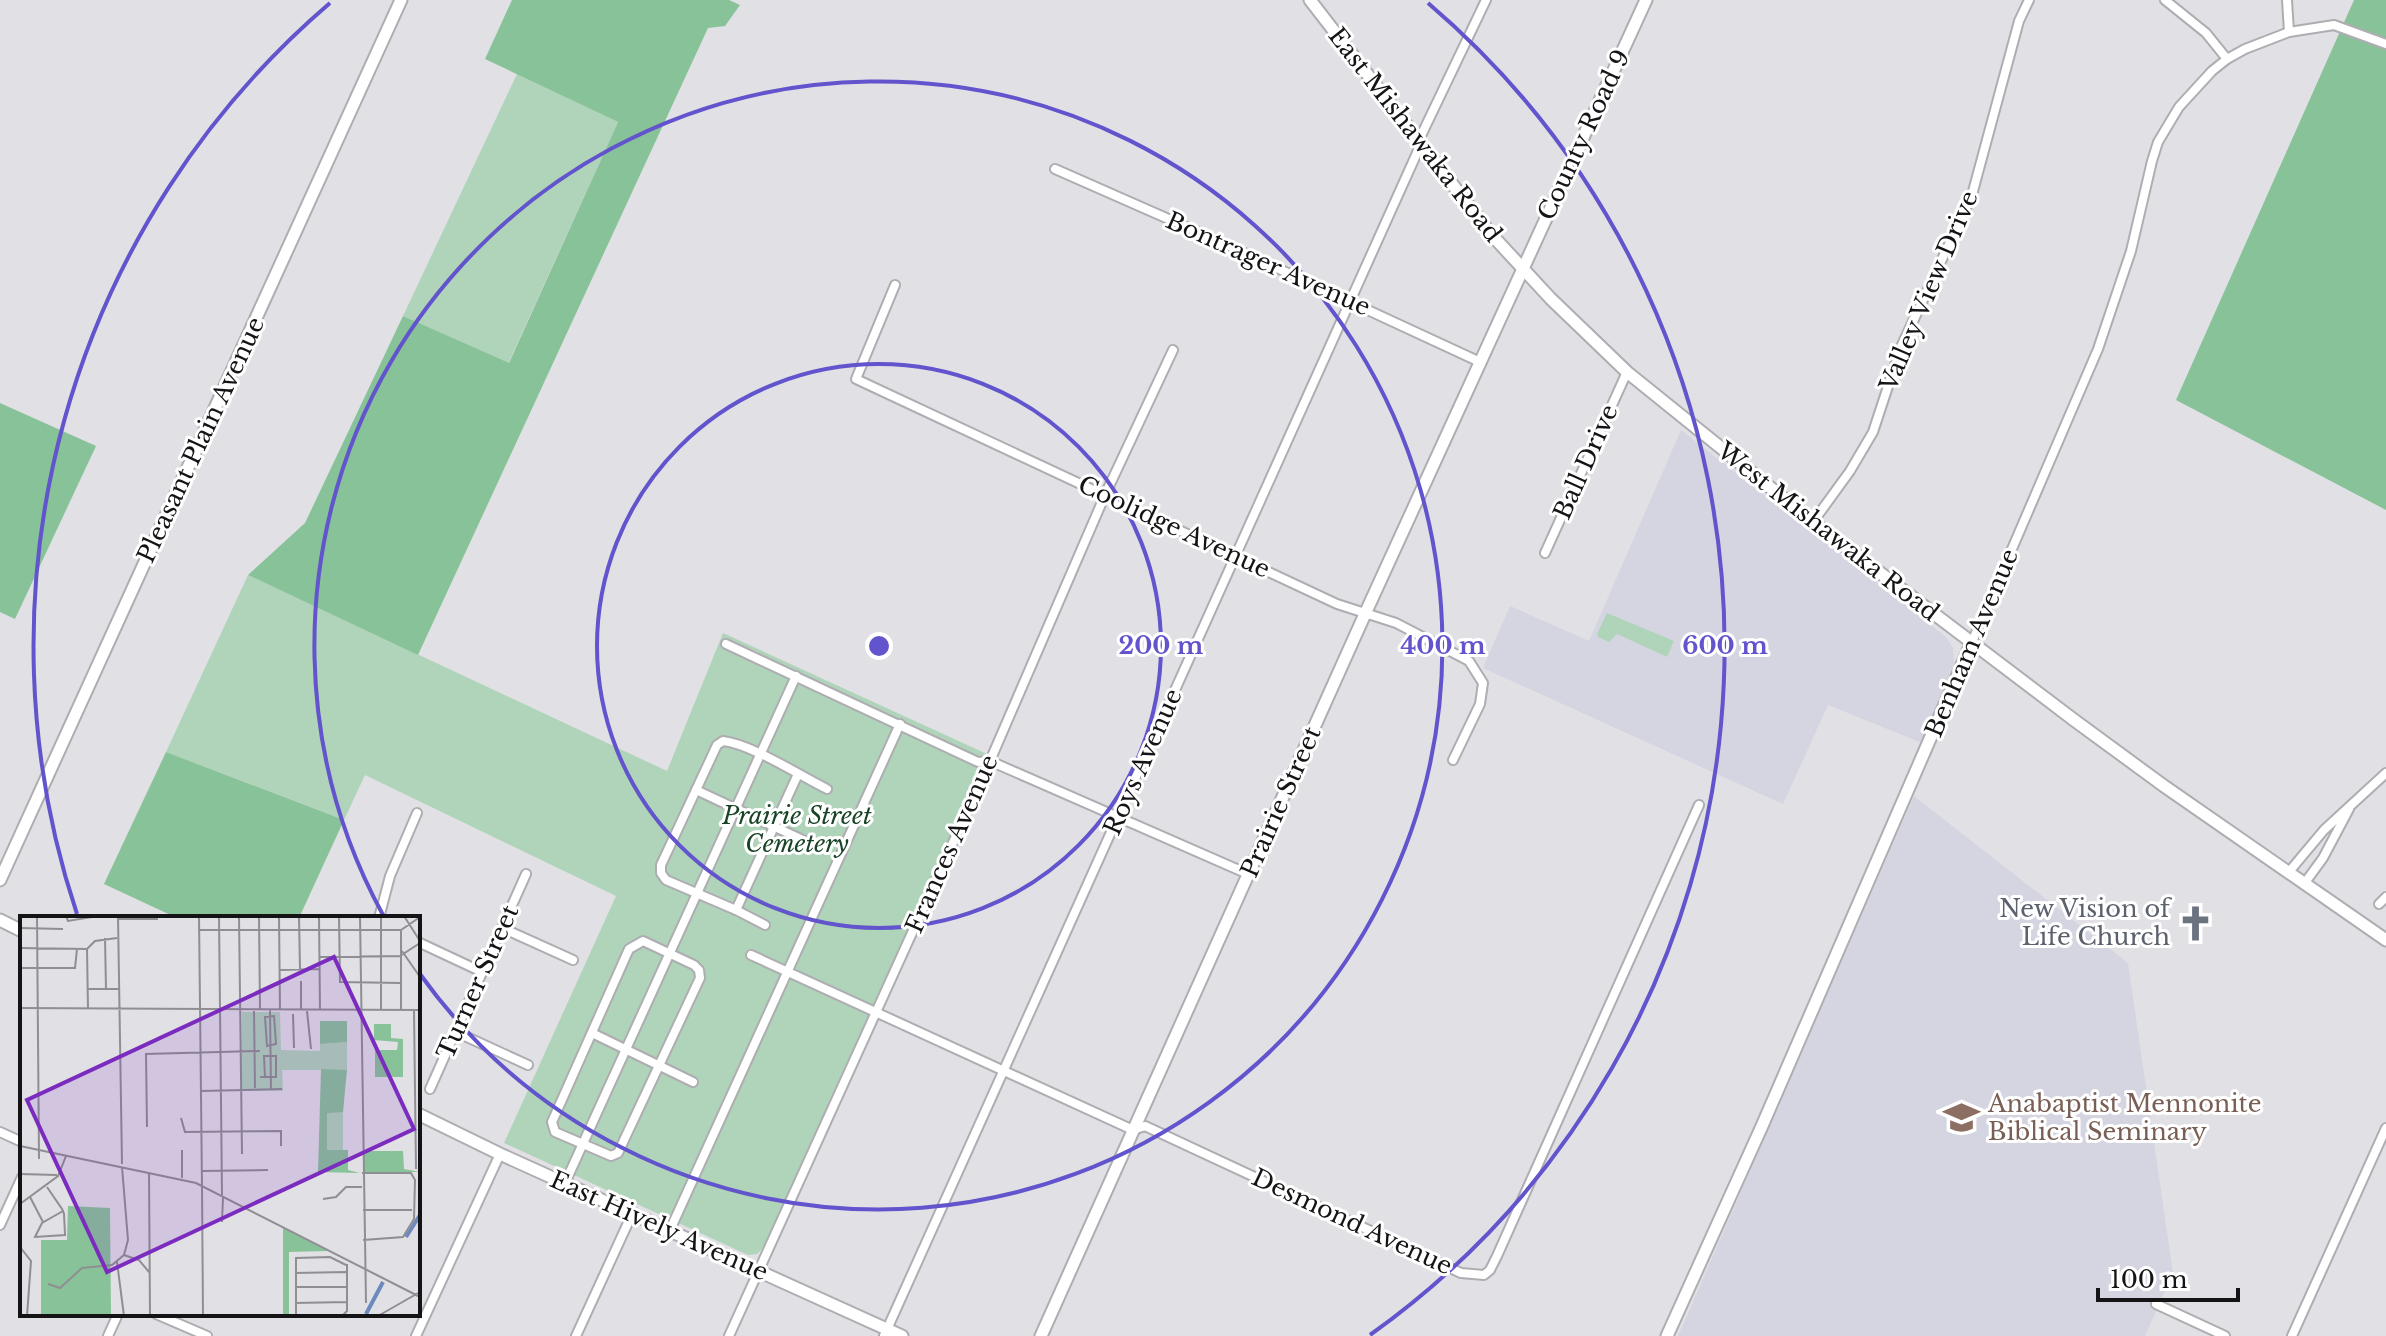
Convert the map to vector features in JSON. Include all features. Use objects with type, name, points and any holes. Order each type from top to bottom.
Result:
[{"type":"main road","name":"Pleasant Plain Avenue","points":[[0,880],[401,0]]},
{"type":"main road","name":"East Mishawaka Road","points":[[1310,0],[1477,218],[1522,269]]},
{"type":"main road","name":"County Road 9","points":[[1522,269],[1646,0]]},
{"type":"main road","name":"Prairie Street","points":[[1041,1336],[1522,269]]},
{"type":"main road","name":"West Mishawaka Road","points":[[1522,269],[1627,372],[1813,522],[2164,786],[2386,940]]},
{"type":"main road","name":"Benham Avenue","points":[[1667,1336],[1762,1126],[1972,642]]},
{"type":"main road","points":[[0,920],[20,930]]},
{"type":"main road","name":"East Hively Avenue","points":[[420,1115],[886,1333],[902,1336]]},
{"type":"street","name":"Roys Avenue","points":[[886,1333],[1486,0]]},
{"type":"street","name":"Valley View Drive","points":[[1813,522],[1850,471],[1873,432],[1901,347],[1972,195],[2019,21],[2029,0]]},
{"type":"street","points":[[2165,0],[2206,33],[2227,59]]},
{"type":"street","points":[[2287,0],[2289,32]]},
{"type":"street","name":"Benham Avenue","points":[[1972,642],[2110,318],[2131,251],[2158,142],[2179,107],[2227,59],[2289,32],[2334,25],[2386,44]]},
{"type":"street","name":"Bontrager Avenue","points":[[1055,169],[1480,362]]},
{"type":"street","name":"Coolidge Avenue","points":[[895,285],[856,379],[1337,604],[1396,623],[1469,661],[1483,683],[1480,704],[1453,760]]},
{"type":"street","name":"Frances Avenue","points":[[729,1336],[990,761],[1105,495],[1173,350]]},
{"type":"street","name":"Ball Drive","points":[[1545,553],[1627,372]]},
{"type":"street","points":[[726,644],[978,762],[990,761],[1248,874]]},
{"type":"street","points":[[565,1183],[796,676]]},
{"type":"street","points":[[670,1230],[900,724]]},
{"type":"street","points":[[765,925],[666,880],[661,873],[661,865],[717,745],[723,741],[760,755],[827,789]]},
{"type":"street","points":[[2288,873],[2324,830],[2386,773]]},
{"type":"street","points":[[736,910],[798,774]]},
{"type":"street","points":[[696,790],[803,840]]},
{"type":"street","points":[[2304,884],[2323,858],[2359,795]]},
{"type":"street","name":"Desmond Avenue","points":[[751,955],[1133,1130],[1145,1126],[1461,1273],[1484,1275],[1497,1256],[1699,805]]},
{"type":"street","points":[[380,916],[390,876],[417,813]]},
{"type":"street","name":"Turner Street","points":[[430,1089],[526,874]]},
{"type":"street","points":[[502,928],[573,960]]},
{"type":"street","points":[[643,941],[669,953],[694,965],[699,970],[700,978],[618,1153],[611,1156],[555,1132],[552,1122],[629,949],[643,941]]},
{"type":"street","points":[[420,943],[482,972]]},
{"type":"street","points":[[456,1032],[528,1065]]},
{"type":"street","points":[[592,1033],[693,1082]]},
{"type":"street","points":[[2292,1336],[2386,1128]]},
{"type":"street","points":[[0,1132],[20,1141]]},
{"type":"street","points":[[416,1336],[500,1154]]},
{"type":"street","points":[[0,1225],[20,1181]]},
{"type":"street","points":[[576,1336],[633,1212]]},
{"type":"street","points":[[2156,1304],[2225,1336]]},
{"type":"street","points":[[108,1336],[117,1316]]},
{"type":"street","points":[[161,1316],[207,1336]]},
{"type":"shaded area","points":[[1681,430],[1946,637],[1953,648],[1954,663],[1922,743],[1828,705],[1783,804],[1483,668],[1510,606],[1589,641]]},
{"type":"shaded area","name":"Anabaptist Mennonite Biblical Seminary","points":[[1914,796],[2128,963],[2173,1273],[2145,1336],[1678,1336]]},
{"type":"green space","points":[[512,0],[729,0],[740,5],[725,26],[708,28],[418,655],[248,575],[305,523],[403,316],[509,363],[618,122],[485,59]]},
{"type":"green space","points":[[2354,0],[2386,0],[2386,510],[2176,400]]},
{"type":"green space","points":[[517,74],[618,122],[508,364],[403,316]]},
{"type":"green space","points":[[0,403],[96,446],[15,619],[0,612]]},
{"type":"green space","name":"Prairie Street Cemetery","points":[[248,575],[667,771],[723,633],[987,754],[763,1248],[757,1254],[748,1255],[504,1143],[616,896],[365,775],[344,820],[166,752]]},
{"type":"green space","points":[[1607,613],[1674,641],[1667,657],[1617,634],[1609,642],[1598,637]]},
{"type":"green space","points":[[166,752],[344,820],[300,916],[173,916],[104,884]]},
{"type":"place","name":"New Vision of Life Church","points":[[2196,923]]},
{"type":"place","name":"Anabaptist Mennonite Biblical Seminary","points":[[1962,1118]]}]
